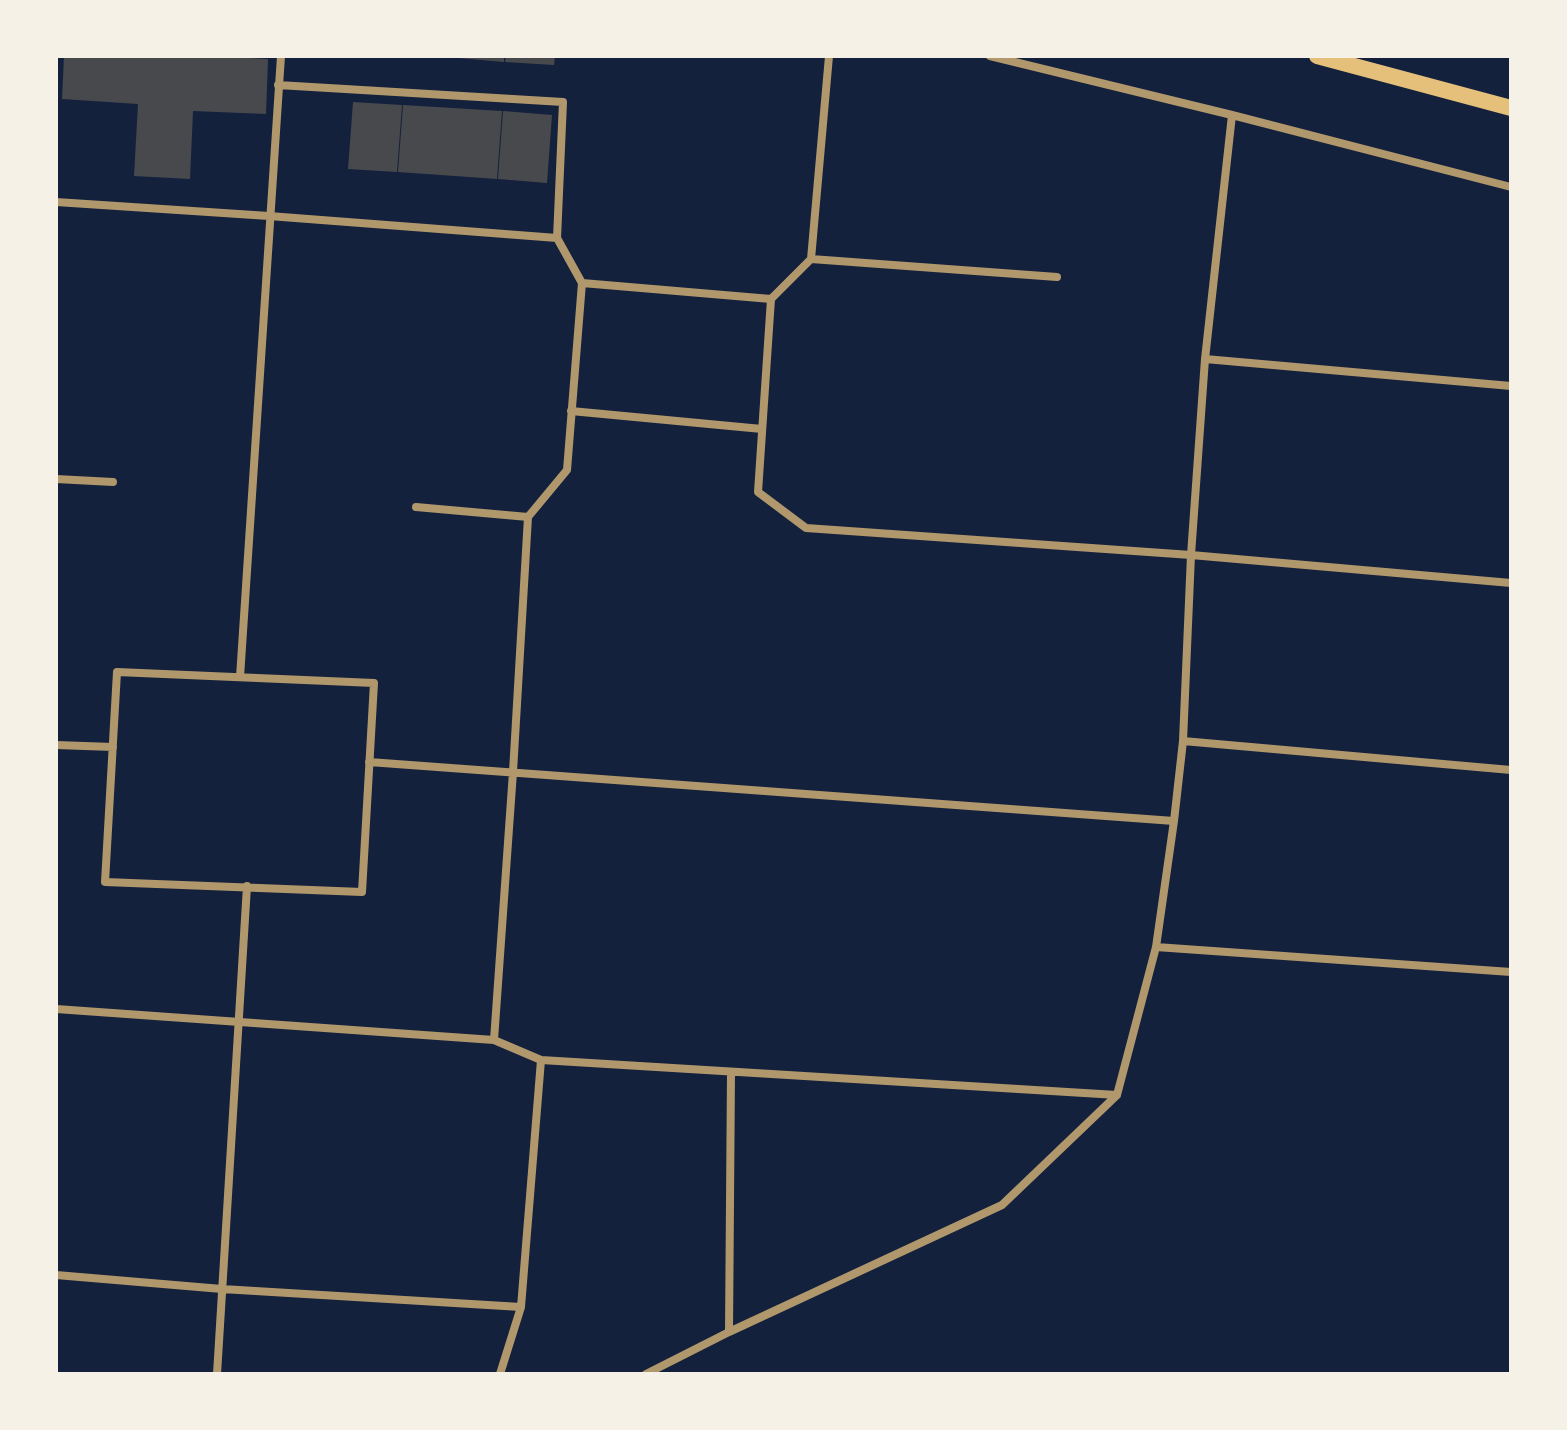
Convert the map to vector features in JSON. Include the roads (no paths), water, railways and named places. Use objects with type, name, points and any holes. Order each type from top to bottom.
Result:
[{"type":"main road","points":[[1317,56],[1511,108]]},
{"type":"street","points":[[240,677],[281,56]]},
{"type":"street","points":[[829,56],[811,259],[771,299],[758,492],[806,528],[1191,555],[1511,583]]},
{"type":"street","points":[[990,56],[1511,187]]},
{"type":"street","points":[[278,85],[563,102],[557,238],[582,283],[567,470],[528,517],[494,1040]]},
{"type":"street","points":[[646,1374],[1002,1205],[1117,1095],[1156,947],[1174,821],[1183,741],[1191,555],[1205,359],[1232,115]]},
{"type":"street","points":[[56,202],[557,238]]},
{"type":"street","points":[[811,259],[1057,277]]},
{"type":"street","points":[[582,283],[771,299]]},
{"type":"street","points":[[1205,359],[1511,386]]},
{"type":"street","points":[[571,411],[762,429]]},
{"type":"street","points":[[56,479],[113,482]]},
{"type":"street","points":[[416,507],[528,517]]},
{"type":"street","points":[[117,672],[240,677],[374,683],[362,892],[105,882],[117,672]]},
{"type":"street","points":[[1183,741],[1511,770]]},
{"type":"street","points":[[56,745],[113,747]]},
{"type":"street","points":[[369,762],[1174,821]]},
{"type":"street","points":[[217,1374],[247,886]]},
{"type":"street","points":[[1156,947],[1511,972]]},
{"type":"street","points":[[56,1009],[494,1040],[541,1060],[1117,1095]]},
{"type":"street","points":[[500,1374],[521,1307],[541,1060]]},
{"type":"street","points":[[729,1332],[731,1072]]},
{"type":"street","points":[[56,1275],[222,1289],[521,1307]]}]
